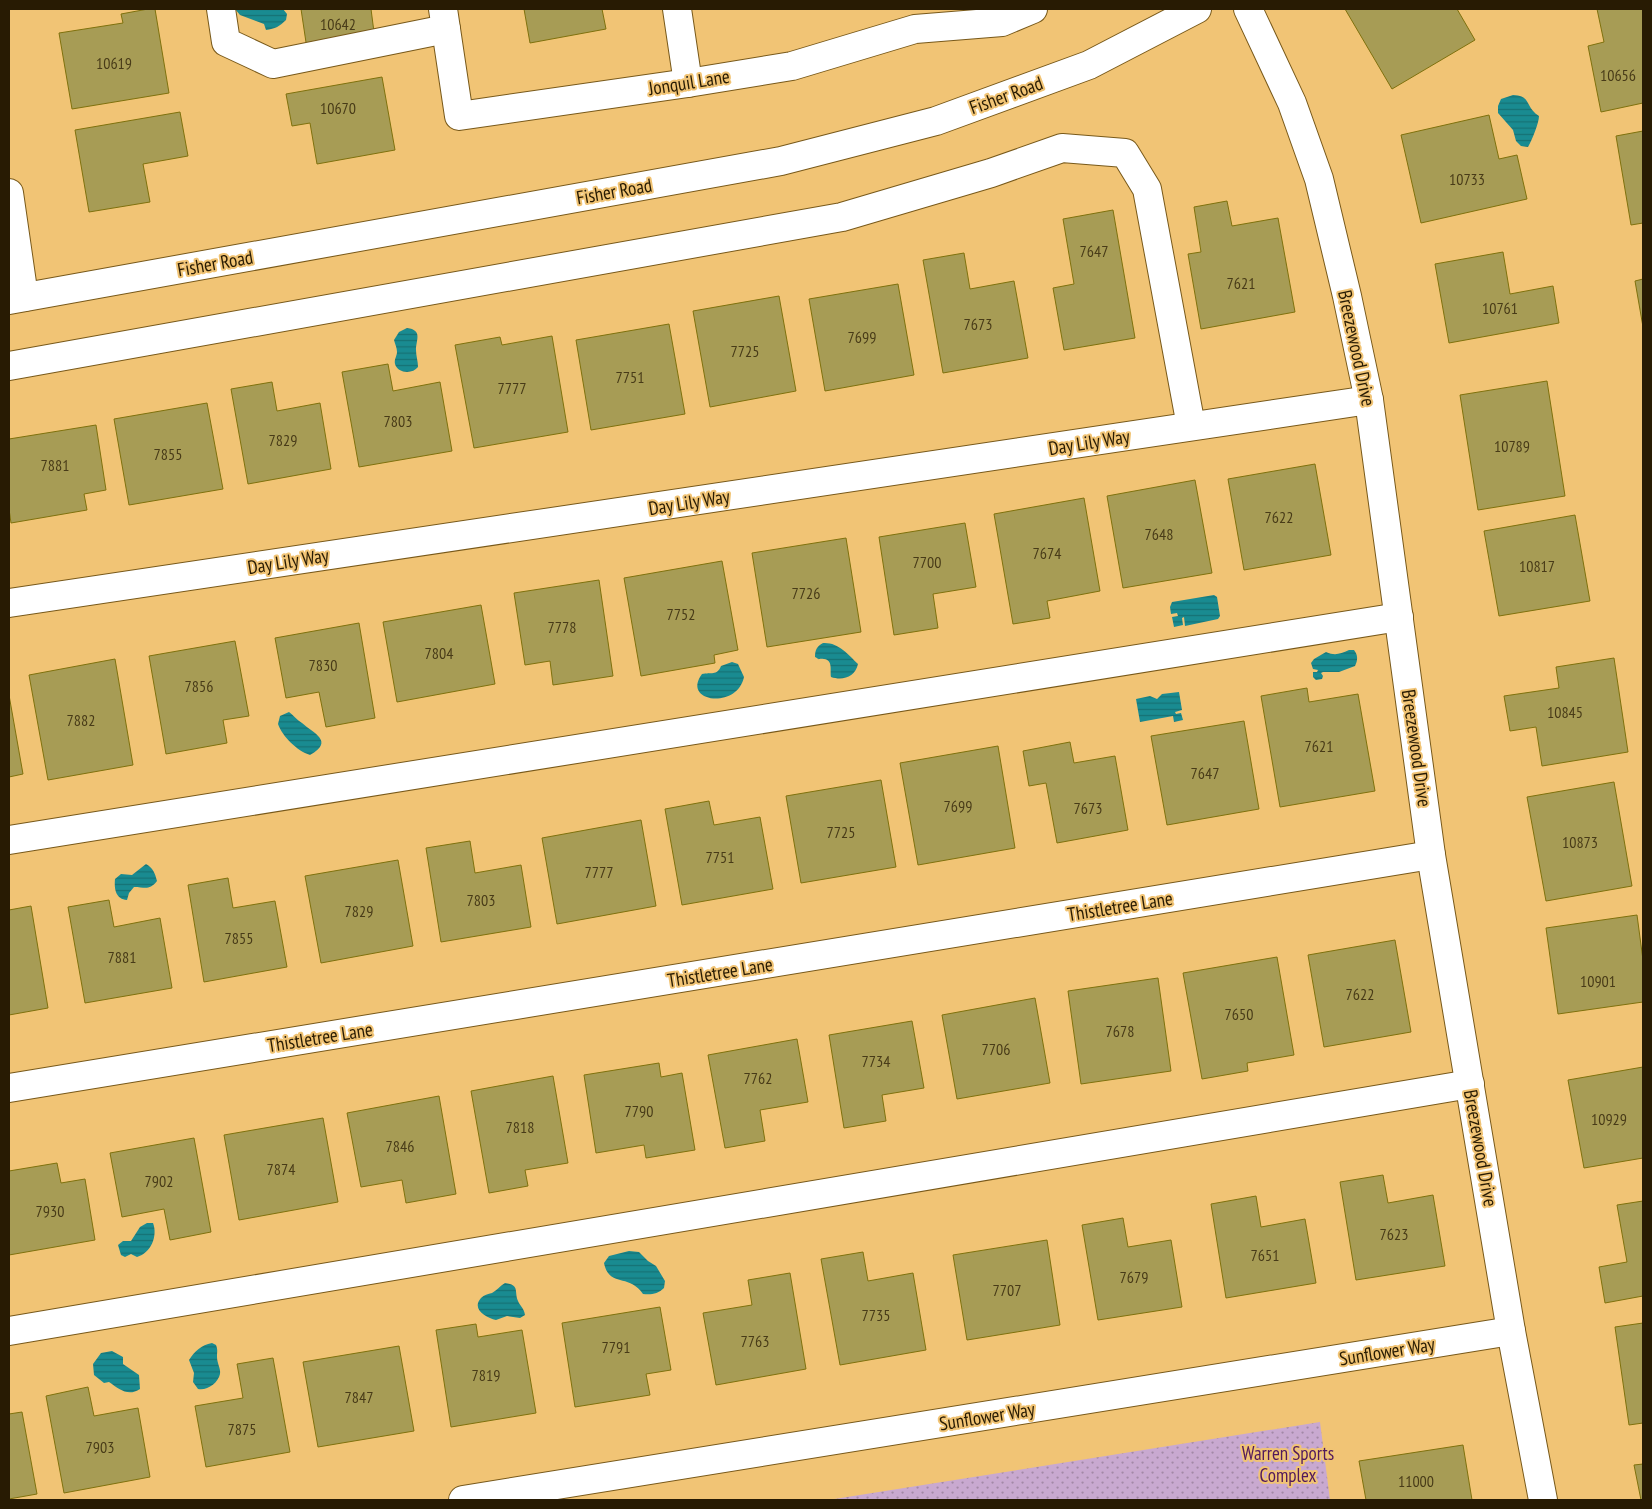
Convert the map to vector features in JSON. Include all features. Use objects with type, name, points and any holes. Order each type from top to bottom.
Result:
[{"type":"street","points":[[220,9],[226,42],[272,64],[444,19]]},
{"type":"street","points":[[677,9],[688,83]]},
{"type":"street","name":"Jonquil Lane","points":[[444,19],[459,116],[792,66],[914,19],[1002,22],[1033,9]]},
{"type":"street","name":"Fisher Road","points":[[17,298],[781,161],[936,121],[1080,68],[1197,9]]},
{"type":"street","name":"Breezewood Drive","points":[[1248,9],[1292,104],[1319,179],[1369,400],[1431,855],[1512,1331],[1543,1500]]},
{"type":"street","points":[[9,366],[842,217],[992,173],[1062,148],[1125,153],[1147,189],[1191,426]]},
{"type":"street","points":[[9,193],[17,298]]},
{"type":"street","name":"Day Lily Way","points":[[9,603],[1369,400]]},
{"type":"street","points":[[9,840],[1399,617]]},
{"type":"street","name":"Thistletree Lane","points":[[9,1088],[1431,855]]},
{"type":"street","points":[[9,1330],[1470,1084]]},
{"type":"street","name":"Sunflower Way","points":[[463,1500],[1512,1331]]},
{"type":"green space","name":"Warren Sports Complex","points":[[1320,1422],[1330,1500],[828,1500]]},
{"type":"water","points":[[235,9],[283,9],[287,14],[286,20],[282,24],[266,30],[264,24],[240,15]]},
{"type":"water","points":[[1513,95],[1526,99],[1531,109],[1539,116],[1535,132],[1528,147],[1521,146],[1516,141],[1513,130],[1498,113],[1501,99]]},
{"type":"water","points":[[407,328],[415,331],[418,336],[416,350],[418,367],[409,372],[399,370],[395,364],[397,352],[394,340],[399,332]]},
{"type":"water","points":[[1214,595],[1217,597],[1220,616],[1218,619],[1185,626],[1184,617],[1182,618],[1183,625],[1174,627],[1172,617],[1178,616],[1177,613],[1171,614],[1170,607],[1172,602]]},
{"type":"water","points":[[823,643],[833,644],[842,649],[858,664],[851,675],[844,678],[831,677],[829,661],[815,657],[817,648]]},
{"type":"water","points":[[1354,650],[1356,654],[1355,666],[1339,672],[1323,672],[1321,673],[1322,679],[1316,680],[1313,677],[1313,672],[1318,670],[1313,669],[1311,663],[1314,659],[1326,652],[1338,654]]},
{"type":"water","points":[[732,662],[738,664],[744,677],[739,687],[732,694],[722,698],[704,696],[699,691],[697,684],[702,674],[716,672],[721,666]]},
{"type":"water","points":[[1179,692],[1182,710],[1175,712],[1176,714],[1181,713],[1183,720],[1174,722],[1173,716],[1140,722],[1136,699],[1150,696],[1157,699],[1162,694]]},
{"type":"water","points":[[289,712],[320,738],[321,746],[310,755],[295,747],[280,729],[278,724],[280,716]]},
{"type":"water","points":[[146,864],[153,871],[157,881],[149,887],[134,887],[129,893],[127,900],[120,898],[115,890],[115,879],[121,874],[132,875]]},
{"type":"water","points":[[147,1223],[153,1223],[155,1233],[150,1248],[137,1257],[131,1254],[125,1257],[121,1255],[118,1245],[123,1241],[131,1241],[140,1227]]},
{"type":"water","points":[[629,1251],[639,1252],[656,1266],[665,1281],[664,1288],[654,1294],[643,1294],[632,1284],[610,1275],[604,1263],[609,1256]]},
{"type":"water","points":[[505,1283],[515,1287],[518,1301],[525,1315],[520,1318],[507,1316],[496,1320],[481,1312],[478,1302],[482,1297],[494,1292]]},
{"type":"water","points":[[212,1343],[217,1347],[220,1374],[212,1386],[198,1389],[193,1382],[194,1373],[189,1360],[199,1349]]},
{"type":"water","points":[[112,1351],[123,1357],[123,1364],[139,1375],[140,1389],[132,1392],[124,1391],[109,1382],[104,1383],[94,1375],[93,1364],[101,1353]]},
{"type":"building","points":[[155,9],[169,93],[72,109],[59,33],[123,23],[121,14]]},
{"type":"building","points":[[301,9],[371,9],[375,40],[307,49]]},
{"type":"building","points":[[524,9],[602,9],[606,29],[530,43]]},
{"type":"building","points":[[1345,9],[1457,9],[1475,40],[1392,89]]},
{"type":"building","points":[[1597,9],[1643,9],[1643,103],[1601,112],[1588,46],[1604,42]]},
{"type":"building","points":[[382,77],[395,150],[317,164],[310,123],[292,126],[286,94]]},
{"type":"building","points":[[180,112],[188,156],[143,164],[150,202],[89,212],[75,130]]},
{"type":"building","points":[[1489,115],[1499,159],[1517,155],[1527,199],[1421,223],[1401,135]]},
{"type":"building","points":[[1643,131],[1643,223],[1631,225],[1616,136]]},
{"type":"building","points":[[1227,201],[1232,226],[1278,218],[1295,312],[1201,329],[1188,254],[1201,252],[1194,207]]},
{"type":"building","points":[[1113,210],[1135,338],[1064,350],[1053,288],[1074,284],[1063,219]]},
{"type":"building","points":[[1503,252],[1510,294],[1553,286],[1559,323],[1449,343],[1435,264]]},
{"type":"building","points":[[964,253],[970,289],[1014,281],[1028,358],[943,373],[923,260]]},
{"type":"building","points":[[1643,279],[1643,327],[1635,281]]},
{"type":"building","points":[[898,284],[914,375],[825,391],[809,299]]},
{"type":"building","points":[[779,296],[796,391],[710,407],[693,311]]},
{"type":"building","points":[[669,324],[685,414],[591,430],[576,340]]},
{"type":"building","points":[[552,336],[568,432],[474,448],[455,345],[500,337],[502,345]]},
{"type":"building","points":[[388,364],[393,391],[440,382],[452,451],[359,467],[342,372]]},
{"type":"building","points":[[1547,381],[1565,496],[1478,510],[1460,395]]},
{"type":"building","points":[[272,382],[277,411],[320,403],[331,469],[248,484],[231,389]]},
{"type":"building","points":[[207,403],[223,489],[129,505],[114,419]]},
{"type":"building","points":[[96,425],[106,490],[84,494],[87,510],[11,523],[9,509],[9,439]]},
{"type":"building","points":[[1315,464],[1331,555],[1244,570],[1228,479]]},
{"type":"building","points":[[1195,480],[1212,573],[1123,588],[1107,496]]},
{"type":"building","points":[[1084,498],[1100,591],[1047,601],[1050,618],[1013,624],[994,514]]},
{"type":"building","points":[[1575,515],[1590,601],[1499,616],[1484,531]]},
{"type":"building","points":[[965,523],[976,587],[933,594],[938,628],[894,635],[879,537]]},
{"type":"building","points":[[846,538],[861,632],[767,647],[752,553]]},
{"type":"building","points":[[722,561],[738,650],[714,655],[715,663],[641,676],[624,578]]},
{"type":"building","points":[[599,580],[613,676],[553,685],[550,661],[525,665],[514,593]]},
{"type":"building","points":[[481,605],[495,684],[397,702],[383,622]]},
{"type":"building","points":[[359,623],[375,718],[326,727],[319,692],[286,698],[275,638]]},
{"type":"building","points":[[235,641],[249,716],[223,720],[227,743],[166,754],[149,656]]},
{"type":"building","points":[[1614,658],[1628,752],[1542,766],[1536,727],[1510,731],[1504,696],[1559,688],[1556,667]]},
{"type":"building","points":[[115,659],[133,765],[48,780],[29,675]]},
{"type":"building","points":[[1307,688],[1309,702],[1358,694],[1375,791],[1280,807],[1261,696]]},
{"type":"building","points":[[9,695],[23,774],[9,777]]},
{"type":"building","points":[[1244,721],[1259,809],[1167,825],[1151,736]]},
{"type":"building","points":[[1070,742],[1074,763],[1115,756],[1128,830],[1057,843],[1046,783],[1029,786],[1023,751]]},
{"type":"building","points":[[998,746],[1015,848],[918,865],[900,763]]},
{"type":"building","points":[[881,780],[896,867],[801,883],[786,796]]},
{"type":"building","points":[[1614,782],[1632,886],[1546,901],[1527,797]]},
{"type":"building","points":[[709,801],[714,825],[760,817],[773,889],[682,905],[665,809]]},
{"type":"building","points":[[641,820],[656,906],[557,924],[542,838]]},
{"type":"building","points":[[470,841],[475,873],[521,865],[531,927],[441,942],[426,848]]},
{"type":"building","points":[[398,860],[413,946],[321,963],[305,876]]},
{"type":"building","points":[[228,878],[233,908],[275,901],[287,967],[204,982],[188,885]]},
{"type":"building","points":[[109,900],[114,927],[160,918],[172,988],[85,1003],[68,907]]},
{"type":"building","points":[[31,906],[48,1008],[9,1015],[9,910]]},
{"type":"building","points":[[1637,915],[1643,960],[1643,1002],[1558,1014],[1546,928]]},
{"type":"building","points":[[1395,940],[1411,1032],[1324,1047],[1308,955]]},
{"type":"building","points":[[1277,957],[1294,1055],[1247,1063],[1248,1071],[1202,1079],[1183,973]]},
{"type":"building","points":[[1158,978],[1171,1071],[1081,1084],[1068,991]]},
{"type":"building","points":[[1035,998],[1050,1083],[957,1099],[942,1015]]},
{"type":"building","points":[[912,1021],[924,1088],[882,1095],[886,1121],[844,1128],[829,1035]]},
{"type":"building","points":[[797,1039],[808,1102],[760,1110],[765,1141],[725,1148],[708,1055]]},
{"type":"building","points":[[659,1063],[661,1077],[682,1073],[695,1150],[646,1158],[644,1145],[596,1153],[584,1075]]},
{"type":"building","points":[[1643,1067],[1643,1158],[1584,1168],[1568,1080]]},
{"type":"building","points":[[553,1076],[568,1163],[525,1170],[528,1186],[489,1193],[471,1091]]},
{"type":"building","points":[[439,1096],[456,1194],[406,1203],[402,1180],[361,1187],[347,1113]]},
{"type":"building","points":[[323,1118],[338,1202],[239,1220],[224,1135]]},
{"type":"building","points":[[194,1138],[211,1232],[170,1240],[164,1209],[122,1217],[110,1153]]},
{"type":"building","points":[[57,1163],[61,1183],[85,1179],[95,1240],[9,1255],[9,1171]]},
{"type":"building","points":[[1383,1175],[1388,1203],[1433,1195],[1445,1266],[1356,1280],[1340,1182]]},
{"type":"building","points":[[1256,1196],[1261,1227],[1305,1219],[1316,1283],[1226,1298],[1211,1204]]},
{"type":"building","points":[[1643,1201],[1643,1296],[1605,1303],[1599,1267],[1627,1262],[1617,1205]]},
{"type":"building","points":[[1123,1218],[1128,1247],[1171,1240],[1182,1307],[1098,1320],[1082,1225]]},
{"type":"building","points":[[1047,1240],[1060,1325],[967,1340],[953,1255]]},
{"type":"building","points":[[863,1252],[868,1281],[913,1273],[926,1350],[840,1365],[821,1259]]},
{"type":"building","points":[[790,1273],[806,1369],[716,1385],[703,1313],[752,1305],[748,1280]]},
{"type":"building","points":[[660,1307],[671,1370],[646,1374],[650,1395],[575,1407],[562,1323]]},
{"type":"building","points":[[1643,1323],[1643,1423],[1629,1425],[1615,1327]]},
{"type":"building","points":[[476,1324],[478,1337],[522,1330],[536,1413],[451,1427],[436,1330]]},
{"type":"building","points":[[399,1346],[414,1431],[318,1447],[303,1362]]},
{"type":"building","points":[[273,1358],[290,1452],[206,1467],[195,1406],[243,1398],[237,1364]]},
{"type":"building","points":[[88,1387],[94,1416],[138,1408],[150,1477],[64,1493],[46,1396]]},
{"type":"building","points":[[22,1412],[37,1494],[9,1499],[9,1414]]},
{"type":"building","points":[[1463,1445],[1472,1500],[1366,1500],[1359,1461]]},
{"type":"building","points":[[1643,1464],[1643,1500],[1641,1500],[1634,1465]]}]
